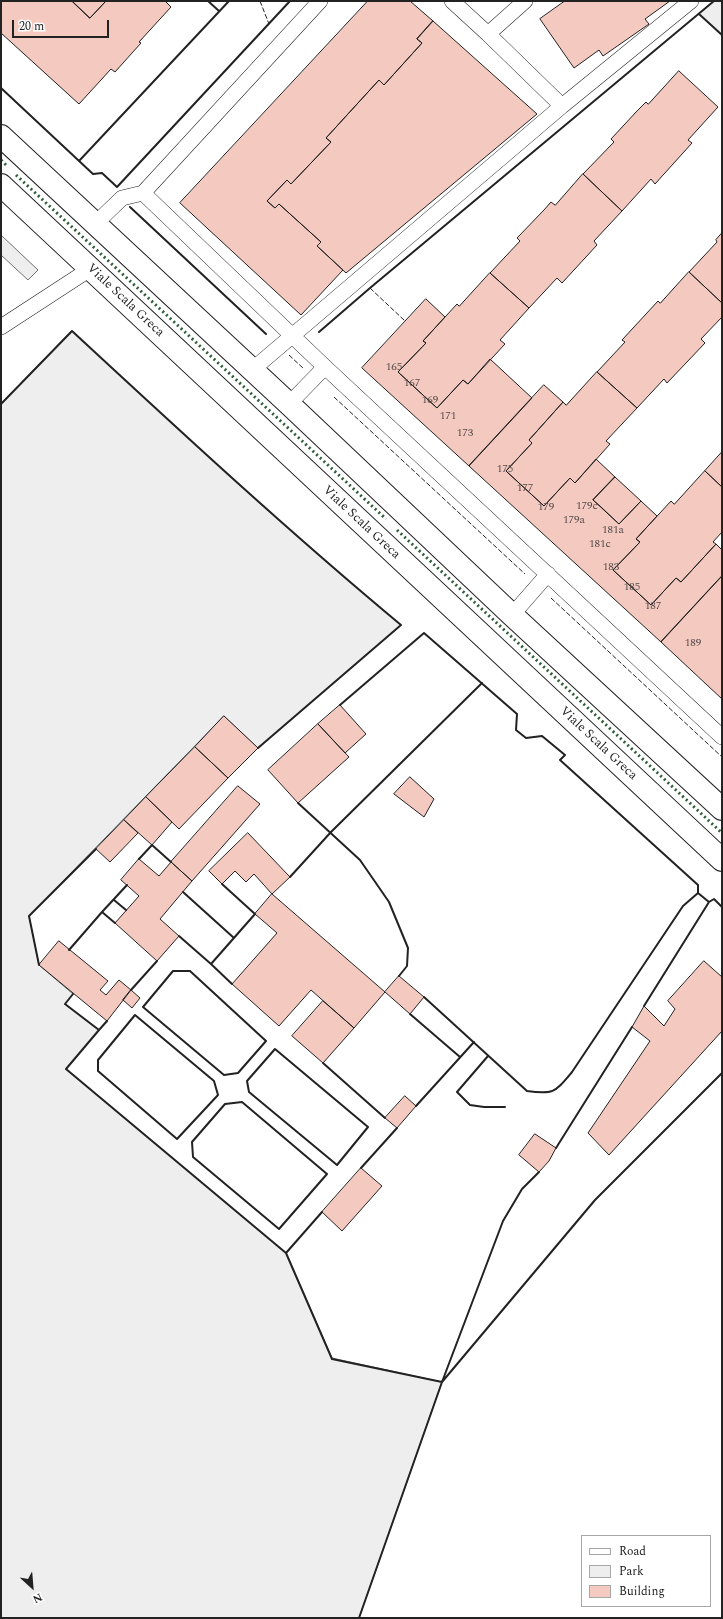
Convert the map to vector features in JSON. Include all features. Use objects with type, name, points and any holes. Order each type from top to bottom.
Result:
[{"type":"main road","points":[[1,136],[94,225],[289,404],[512,615],[722,809]]},
{"type":"main road","name":"Viale Scala Greca","points":[[1,185],[722,860]]},
{"type":"lane","points":[[94,225],[122,198],[143,193],[320,1]]},
{"type":"lane","points":[[452,1],[562,106]]},
{"type":"lane","points":[[488,34],[525,1]]},
{"type":"lane","points":[[252,370],[562,106],[691,1]]},
{"type":"lane","points":[[143,193],[325,367],[722,737]]},
{"type":"lane","points":[[1,327],[90,269]]},
{"type":"lane","points":[[289,404],[325,367]]},
{"type":"lane","points":[[512,615],[548,574]]},
{"type":"green space","points":[[714,1],[722,1],[722,35],[699,14]]},
{"type":"green space","points":[[1,235],[38,270],[28,280],[1,255]]},
{"type":"green space","points":[[72,331],[276,517],[401,625],[258,748],[224,716],[29,916],[39,965],[73,994],[65,1004],[99,1030],[66,1069],[286,1253],[332,1358],[442,1382],[359,1618],[1,1618],[1,404]]},
{"type":"building","points":[[1,1],[72,1],[90,18],[106,1],[165,1],[171,7],[139,42],[141,43],[115,72],[111,69],[79,104],[1,33]]},
{"type":"building","points":[[72,1],[106,1],[90,18]]},
{"type":"building","points":[[368,1],[410,1],[433,21],[417,39],[422,43],[384,85],[379,80],[326,138],[331,142],[291,184],[287,180],[267,201],[275,208],[279,204],[321,242],[317,246],[343,270],[301,315],[180,203]]},
{"type":"building","points":[[565,1],[670,1],[645,19],[649,24],[603,56],[599,50],[574,68],[540,19]]},
{"type":"building","points":[[433,21],[537,114],[346,273],[317,246],[321,242],[279,204],[275,208],[267,201],[287,180],[291,184],[331,142],[326,138],[379,80],[384,85],[422,43],[417,39]]},
{"type":"building","points":[[679,71],[718,107],[688,140],[692,143],[655,184],[651,179],[622,211],[583,174],[614,142],[611,139],[637,111],[646,102],[648,104]]},
{"type":"building","points":[[583,174],[622,211],[594,241],[597,245],[562,283],[557,278],[529,308],[490,273],[520,241],[517,238],[551,202],[555,205]]},
{"type":"building","points":[[722,233],[722,303],[689,272],[717,242],[716,240]]},
{"type":"building","points":[[689,272],[722,303],[722,317],[701,339],[705,343],[667,383],[664,379],[637,408],[597,372],[625,342],[622,340],[658,301],[660,303]]},
{"type":"building","points":[[490,273],[529,308],[500,340],[505,344],[468,384],[463,380],[437,408],[398,372],[426,343],[423,341],[457,304],[459,306]]},
{"type":"building","points":[[426,299],[445,317],[423,341],[426,343],[398,372],[437,408],[463,380],[468,384],[490,359],[532,398],[469,466],[362,368]]},
{"type":"building","points":[[597,372],[637,408],[606,441],[610,444],[575,483],[570,478],[544,506],[506,471],[532,443],[529,440],[563,402],[566,405]]},
{"type":"building","points":[[544,385],[563,402],[529,440],[532,443],[506,471],[544,506],[570,478],[575,483],[596,459],[615,477],[593,500],[619,524],[641,501],[657,516],[636,539],[640,542],[613,570],[651,605],[676,578],[681,582],[716,544],[722,550],[722,576],[661,642],[469,466]]},
{"type":"building","points":[[722,452],[722,487],[705,471]]},
{"type":"building","points":[[705,471],[722,487],[722,532],[713,542],[716,544],[681,582],[676,578],[651,605],[613,570],[640,542],[636,539],[671,501],[674,504]]},
{"type":"building","points":[[615,477],[641,501],[619,524],[593,500]]},
{"type":"building","points":[[722,576],[721,669],[722,699],[661,642]]},
{"type":"building","points":[[340,705],[366,734],[345,753],[318,724]]},
{"type":"building","points":[[224,716],[258,748],[228,778],[195,747]]},
{"type":"building","points":[[318,724],[349,757],[298,803],[268,770]]},
{"type":"building","points":[[195,747],[228,778],[179,829],[146,797]]},
{"type":"building","points":[[410,777],[434,799],[424,817],[394,794]]},
{"type":"building","points":[[238,786],[260,804],[192,881],[171,862]]},
{"type":"building","points":[[146,797],[172,822],[152,845],[124,820]]},
{"type":"building","points":[[124,820],[138,833],[110,862],[96,849]]},
{"type":"building","points":[[248,833],[290,877],[272,894],[254,874],[246,882],[235,871],[222,884],[209,871]]},
{"type":"building","points":[[139,859],[159,876],[171,862],[192,881],[160,919],[179,936],[157,961],[115,923],[139,896],[121,880]]},
{"type":"building","points":[[272,894],[385,992],[354,1028],[311,990],[279,1026],[232,984],[277,933],[255,914]]},
{"type":"building","points":[[59,941],[108,981],[100,990],[106,995],[119,980],[131,990],[107,1021],[39,965]]},
{"type":"building","points":[[704,961],[722,977],[722,1031],[609,1155],[588,1133],[650,1041],[632,1027],[644,1006],[664,1026],[675,1009],[668,1001]]},
{"type":"building","points":[[399,976],[424,997],[410,1014],[385,992]]},
{"type":"building","points":[[131,990],[140,998],[132,1008],[123,1000]]},
{"type":"building","points":[[323,1001],[354,1028],[323,1063],[292,1036]]},
{"type":"building","points":[[405,1096],[416,1106],[397,1128],[385,1118]]},
{"type":"building","points":[[535,1134],[556,1148],[549,1161],[539,1172],[519,1155]]},
{"type":"building","points":[[361,1168],[382,1186],[342,1231],[322,1212]]},
{"type":"hedge","points":[[1,160],[8,167]]},
{"type":"hedge","points":[[16,175],[386,519]]},
{"type":"hedge","points":[[397,530],[722,833]]},
{"type":"fence","points":[[260,1],[269,24]]},
{"type":"fence","points":[[370,288],[405,321]]},
{"type":"fence","points":[[289,355],[304,369]]},
{"type":"fence","points":[[334,397],[525,574]]},
{"type":"fence","points":[[551,598],[722,757]]},
{"type":"wall","points":[[208,1],[219,11]]},
{"type":"wall","points":[[79,161],[229,1]]},
{"type":"wall","points":[[1,88],[93,174],[102,173],[117,187],[290,1]]},
{"type":"wall","points":[[319,332],[714,1]]},
{"type":"wall","points":[[699,14],[722,35]]},
{"type":"wall","points":[[130,207],[266,334]]},
{"type":"wall","points":[[1,404],[72,331],[276,517],[401,625],[258,748]]},
{"type":"wall","points":[[340,705],[424,633],[517,714],[516,730],[526,738],[542,736],[565,755],[560,760],[698,885],[698,893],[709,902],[714,899],[722,907]]},
{"type":"wall","points":[[290,877],[331,832],[482,683]]},
{"type":"wall","points":[[298,803],[360,860],[389,902],[408,948],[407,966],[399,976]]},
{"type":"wall","points":[[139,859],[152,845],[171,862]]},
{"type":"wall","points":[[39,965],[29,916],[96,849]]},
{"type":"wall","points":[[179,936],[211,964],[255,914],[222,884]]},
{"type":"wall","points":[[115,923],[102,912],[127,885]]},
{"type":"wall","points":[[183,892],[234,938]]},
{"type":"wall","points":[[424,997],[527,1091],[543,1093],[549,1092],[562,1084],[572,1072],[683,906],[698,893]]},
{"type":"wall","points":[[114,900],[126,910]]},
{"type":"wall","points":[[644,1006],[709,902]]},
{"type":"wall","points":[[69,950],[102,912]]},
{"type":"wall","points":[[131,990],[157,961]]},
{"type":"wall","points":[[211,964],[232,984]]},
{"type":"wall","points":[[173,971],[190,971],[266,1041],[238,1073],[224,1075],[143,1007],[173,971]]},
{"type":"wall","points":[[73,994],[65,1004],[99,1030],[66,1069],[286,1253],[332,1359],[442,1382],[503,1221],[522,1189],[539,1172]]},
{"type":"wall","points":[[410,1014],[460,1057]]},
{"type":"wall","points":[[135,1015],[214,1081],[218,1095],[177,1139],[98,1071],[98,1060],[135,1015]]},
{"type":"wall","points":[[99,1030],[107,1021]]},
{"type":"wall","points":[[556,1148],[632,1027]]},
{"type":"wall","points":[[416,1106],[474,1042]]},
{"type":"wall","points":[[275,1049],[368,1127],[337,1165],[249,1092],[247,1081],[275,1049]]},
{"type":"wall","points":[[488,1056],[457,1092],[470,1105],[505,1107]]},
{"type":"wall","points":[[323,1063],[385,1118]]},
{"type":"wall","points":[[359,1618],[442,1382],[595,1200],[722,1073]]},
{"type":"wall","points":[[242,1102],[327,1174],[279,1229],[193,1157],[192,1142],[225,1104],[242,1102]]},
{"type":"wall","points":[[361,1168],[397,1128]]},
{"type":"wall","points":[[286,1253],[322,1212]]}]
